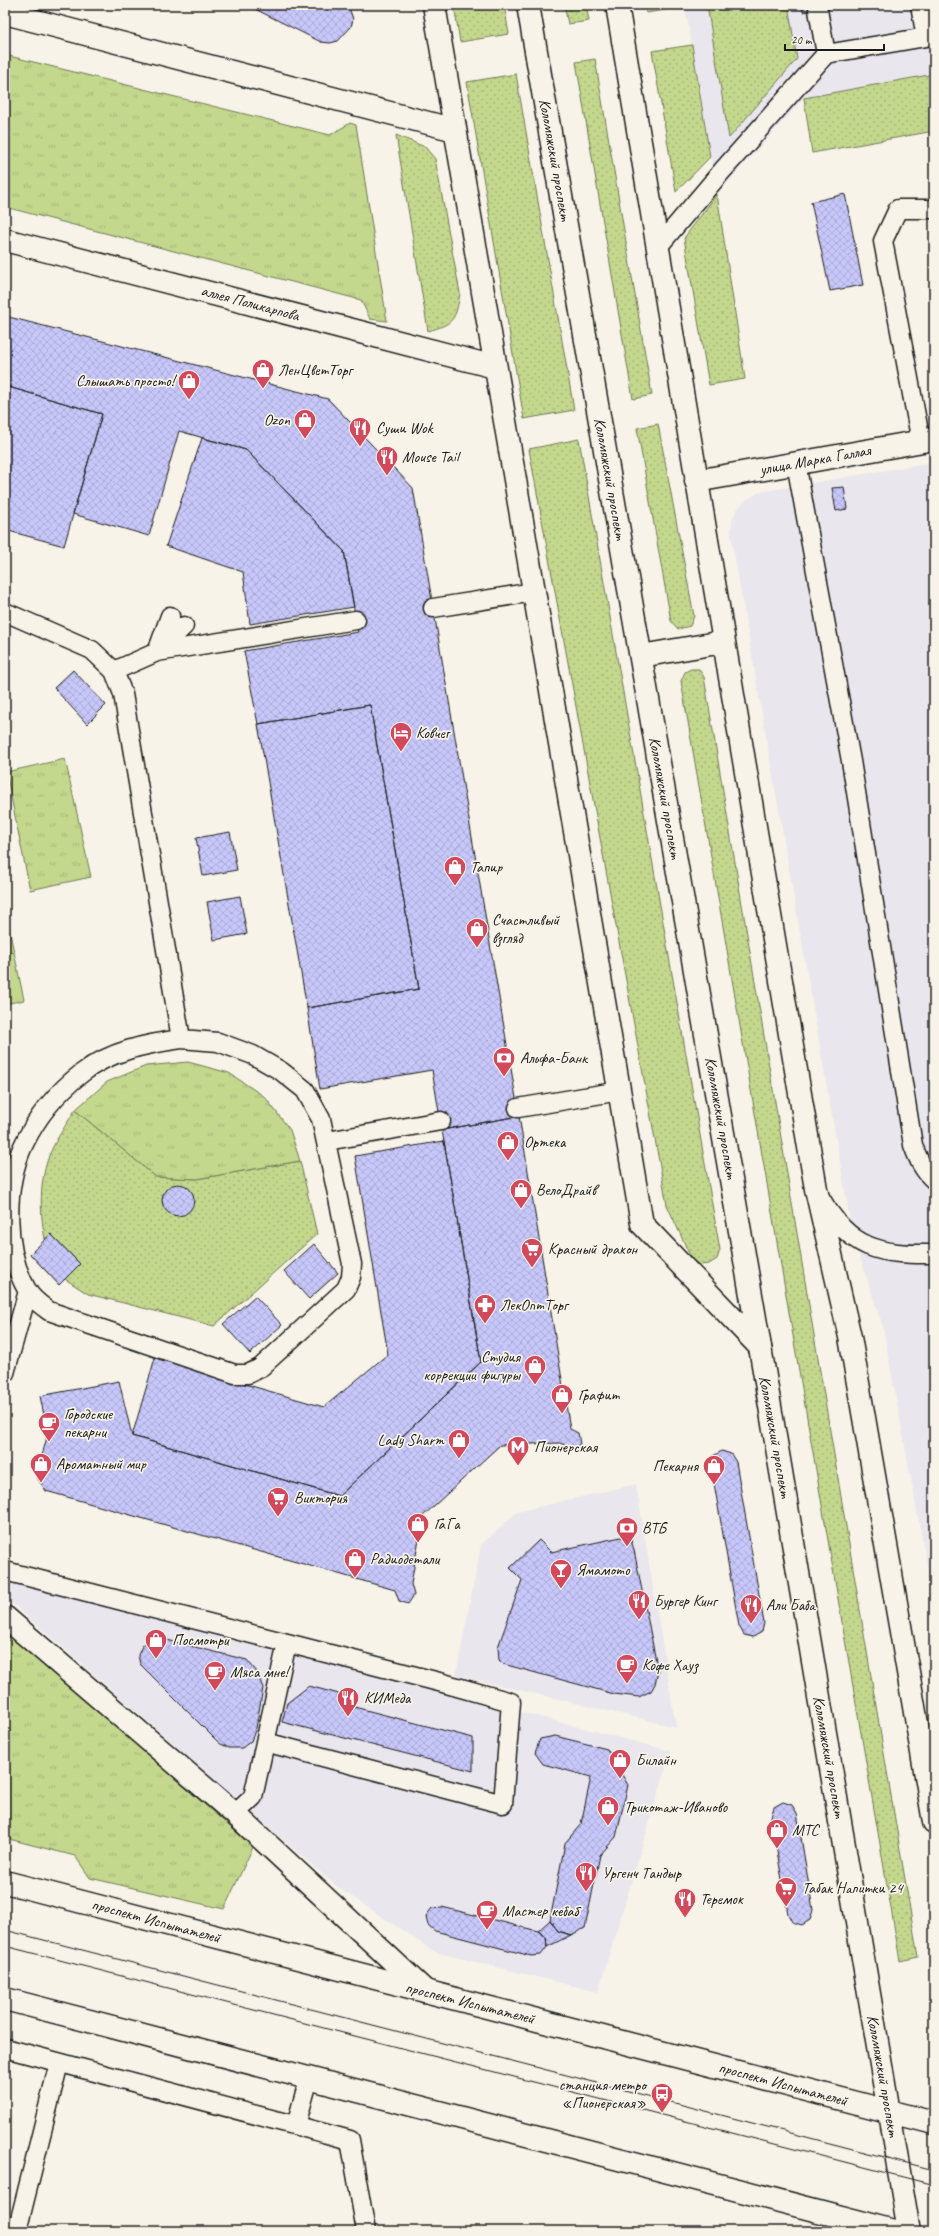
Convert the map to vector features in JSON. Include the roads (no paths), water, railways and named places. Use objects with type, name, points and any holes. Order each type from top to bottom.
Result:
[{"type":"main road","points":[[434,5],[642,1224],[760,1346]]},
{"type":"main road","name":"Коломяжский проспект","points":[[528,5],[760,1346],[909,2231]]},
{"type":"main road","points":[[616,5],[816,1189],[850,1337],[934,1822]]},
{"type":"main road","points":[[5,13],[455,130]]},
{"type":"main road","name":"аллея Поликарпова","points":[[5,240],[495,367]]},
{"type":"main road","name":"улица Марка Галлая","points":[[696,481],[927,440]]},
{"type":"main road","points":[[641,656],[723,642]]},
{"type":"main road","points":[[5,1617],[235,1814],[425,1991]]},
{"type":"main road","name":"проспект Испытателей","points":[[5,1882],[934,2123]]},
{"type":"main road","points":[[5,1999],[895,2231]]},
{"type":"lane","points":[[657,248],[722,171],[826,54],[926,37],[920,5]]},
{"type":"lane","points":[[818,10],[826,54]]},
{"type":"lane","points":[[927,440],[883,241],[898,209],[934,209]]},
{"type":"lane","points":[[796,463],[851,760],[913,1145],[918,1159],[926,1173],[934,1180]]},
{"type":"lane","points":[[433,608],[534,592]]},
{"type":"lane","points":[[5,612],[92,650],[114,671],[123,694],[181,1039]]},
{"type":"lane","points":[[157,652],[170,616]]},
{"type":"lane","points":[[114,671],[157,652],[356,620]]},
{"type":"lane","points":[[157,652],[184,626]]},
{"type":"lane","points":[[181,1039],[218,1042],[253,1055],[281,1071],[305,1090],[321,1119],[327,1141],[352,1264],[352,1277],[346,1289],[260,1368],[248,1374],[235,1374],[49,1311],[28,1291],[13,1253],[8,1226],[10,1196],[14,1175],[23,1147],[35,1123],[49,1104],[83,1072],[105,1059],[145,1045],[181,1039]]},
{"type":"lane","points":[[518,1108],[620,1091]]},
{"type":"lane","points":[[327,1141],[441,1121]]},
{"type":"lane","points":[[816,1189],[830,1214],[842,1230],[862,1243],[882,1251],[910,1254],[934,1254]]},
{"type":"lane","points":[[5,1373],[28,1291]]},
{"type":"lane","points":[[5,1571],[443,1683],[511,1702],[503,1804],[265,1742]]},
{"type":"lane","points":[[235,1814],[253,1797],[287,1643]]},
{"type":"lane","points":[[5,2048],[350,2140],[366,2231]]},
{"type":"lane","points":[[17,2231],[59,2063]]},
{"type":"lane","points":[[296,2125],[309,2078]]},
{"type":"tram line","points":[[5,1930],[934,2170]]},
{"type":"tram line","points":[[5,1946],[934,2185]]},
{"type":"place","name":"ЛенЦветТорг","points":[[263,390]]},
{"type":"place","name":"Слышать просто!","points":[[189,400]]},
{"type":"place","name":"Ozon","points":[[305,440]]},
{"type":"place","name":"Суши Wok","points":[[360,448]]},
{"type":"place","name":"Mouse Tail","points":[[387,476]]},
{"type":"place","name":"Ковчег","points":[[401,752]]},
{"type":"place","name":"Тапир","points":[[455,886]]},
{"type":"place","name":"Счастливый взгляд","points":[[477,948]]},
{"type":"place","name":"Альфа-Банк","points":[[504,1078]]},
{"type":"place","name":"Ортека","points":[[508,1162]]},
{"type":"place","name":"ВелоДрайв","points":[[521,1210]]},
{"type":"place","name":"Красный дракон","points":[[532,1268]]},
{"type":"place","name":"ЛекОптТорг","points":[[485,1324]]},
{"type":"place","name":"Студия коррекции фигуры","points":[[535,1386]]},
{"type":"place","name":"Графит","points":[[562,1414]]},
{"type":"place","name":"Городские пекарни","points":[[49,1442]]},
{"type":"place","name":"Lady Sharm","points":[[459,1460]]},
{"type":"place","name":"Пионерская","points":[[518,1466]]},
{"type":"place","name":"Ароматный мир","points":[[41,1484]]},
{"type":"place","name":"Пекарня","points":[[714,1486]]},
{"type":"place","name":"Виктория","points":[[278,1518]]},
{"type":"place","name":"ГаГа","points":[[418,1544]]},
{"type":"place","name":"ВТБ","points":[[627,1548]]},
{"type":"place","name":"Радиодетали","points":[[355,1578]]},
{"type":"place","name":"Ямамото","points":[[561,1590]]},
{"type":"place","name":"Бургер Кинг","points":[[639,1620]]},
{"type":"place","name":"Али Баба","points":[[751,1624]]},
{"type":"place","name":"Посмотри","points":[[156,1660]]},
{"type":"place","name":"Кофе Хауз","points":[[627,1684]]},
{"type":"place","name":"Мяса мне!","points":[[215,1692]]},
{"type":"place","name":"КИМеда","points":[[348,1718]]},
{"type":"place","name":"Билайн","points":[[620,1780]]},
{"type":"place","name":"Трикотаж-Иваново","points":[[608,1826]]},
{"type":"place","name":"МТС","points":[[777,1850]]},
{"type":"place","name":"Ургенч Тандыр","points":[[586,1892]]},
{"type":"place","name":"Табак Напитки 24","points":[[786,1908]]},
{"type":"place","name":"Теремок","points":[[685,1918]]},
{"type":"place","name":"Мастер кебаб","points":[[487,1930]]},
{"type":"place","name":"станция метро «Пионерская»","points":[[662,2114]]}]
